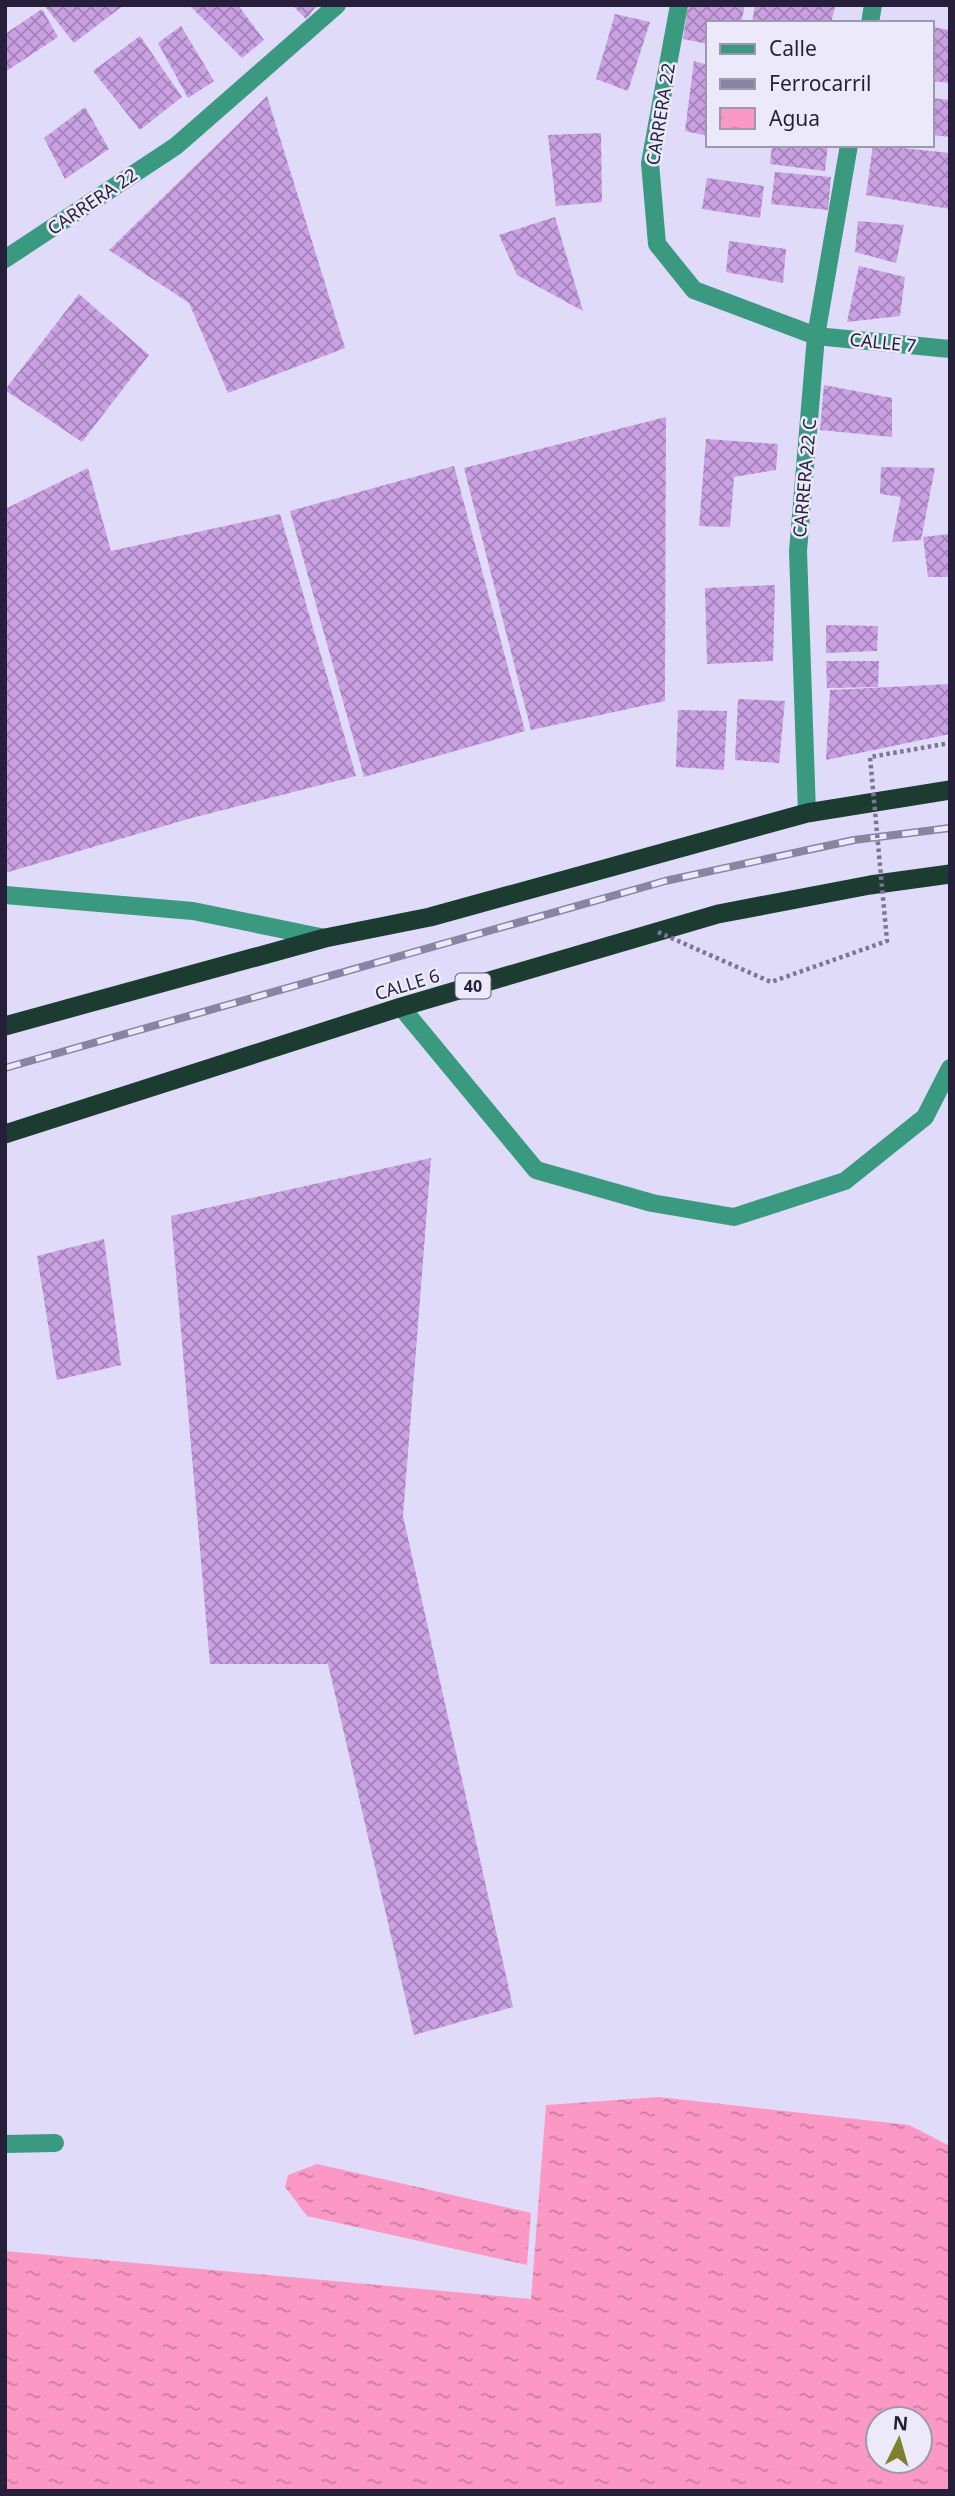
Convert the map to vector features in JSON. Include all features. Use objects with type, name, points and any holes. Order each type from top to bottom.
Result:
[{"type":"highway","points":[[5,1026],[325,938],[430,917],[807,813],[950,790]]},
{"type":"highway","name":"CALLE 6","points":[[5,1134],[401,1007],[718,914],[870,885],[950,874]]},
{"type":"street","name":"CARRERA 22","points":[[5,259],[176,146],[337,5]]},
{"type":"street","name":"CARRERA 22","points":[[679,5],[650,163],[657,244],[694,290],[816,336]]},
{"type":"street","name":"CARRERA 22 C","points":[[807,813],[798,551],[816,336],[849,147]]},
{"type":"street","name":"CALLE 7","points":[[816,336],[950,349]]},
{"type":"street","points":[[5,895],[192,911],[325,938]]},
{"type":"street","points":[[401,1007],[536,1170],[652,1203],[734,1217],[845,1181],[925,1117],[950,1068]]},
{"type":"street","points":[[5,2144],[55,2143]]},
{"type":"path","points":[[658,932],[771,982],[887,941],[870,757],[950,743]]},
{"type":"water","points":[[659,2097],[909,2125],[950,2146],[950,2491],[5,2491],[5,2251],[531,2299],[546,2105]]},
{"type":"water","points":[[317,2164],[531,2213],[527,2265],[307,2216],[285,2187],[288,2175]]},
{"type":"building","points":[[44,5],[124,5],[74,43]]},
{"type":"building","points":[[189,5],[238,5],[264,40],[242,58]]},
{"type":"building","points":[[292,5],[317,5],[306,19]]},
{"type":"building","points":[[688,5],[745,5],[741,21],[706,21],[706,44],[683,39]]},
{"type":"building","points":[[755,5],[835,7],[832,21],[752,21]]},
{"type":"building","points":[[42,9],[58,37],[5,72],[5,34]]},
{"type":"building","points":[[615,14],[650,22],[628,91],[596,79]]},
{"type":"building","points":[[181,26],[214,81],[188,98],[158,43]]},
{"type":"building","points":[[934,27],[950,30],[950,83],[934,81]]},
{"type":"building","points":[[140,36],[182,97],[140,130],[93,71]]},
{"type":"building","points":[[694,61],[706,64],[706,136],[685,131]]},
{"type":"building","points":[[267,96],[345,348],[228,393],[189,303],[109,250]]},
{"type":"building","points":[[934,98],[950,100],[950,137],[934,135]]},
{"type":"building","points":[[85,107],[109,149],[65,179],[44,138]]},
{"type":"building","points":[[601,133],[602,202],[556,206],[548,135]]},
{"type":"building","points":[[772,147],[828,147],[825,171],[770,164]]},
{"type":"building","points":[[873,147],[950,153],[950,209],[866,195]]},
{"type":"building","points":[[775,172],[831,177],[828,210],[771,204]]},
{"type":"building","points":[[707,178],[764,186],[760,218],[702,209]]},
{"type":"building","points":[[555,217],[583,311],[517,275],[499,235]]},
{"type":"building","points":[[858,221],[904,225],[896,263],[855,252]]},
{"type":"building","points":[[729,241],[786,249],[783,283],[726,272]]},
{"type":"building","points":[[859,266],[905,277],[900,316],[847,322]]},
{"type":"building","points":[[79,294],[149,355],[82,442],[5,390]]},
{"type":"building","points":[[824,385],[892,398],[892,437],[820,430]]},
{"type":"building","points":[[666,417],[665,701],[531,730],[464,468]]},
{"type":"building","points":[[706,439],[778,444],[776,470],[734,477],[730,527],[699,526]]},
{"type":"building","points":[[454,466],[525,731],[364,777],[290,511]]},
{"type":"building","points":[[881,467],[935,468],[921,540],[892,542],[901,497],[880,494]]},
{"type":"building","points":[[88,468],[111,551],[280,514],[356,776],[188,819],[5,873],[5,509]]},
{"type":"building","points":[[950,534],[950,577],[928,577],[923,537]]},
{"type":"building","points":[[775,585],[773,661],[707,664],[705,588]]},
{"type":"building","points":[[826,625],[878,626],[877,651],[826,653]]},
{"type":"building","points":[[826,661],[879,661],[878,687],[827,688]]},
{"type":"building","points":[[950,684],[950,734],[826,760],[830,690]]},
{"type":"building","points":[[738,699],[785,701],[779,763],[735,760]]},
{"type":"building","points":[[678,710],[727,711],[724,770],[676,767]]},
{"type":"building","points":[[431,1158],[403,1516],[513,2007],[414,2035],[328,1664],[210,1664],[171,1216]]},
{"type":"building","points":[[104,1239],[121,1365],[57,1380],[37,1256]]},
{"type":"railway","points":[[5,1068],[665,881],[854,840],[950,828]]}]
